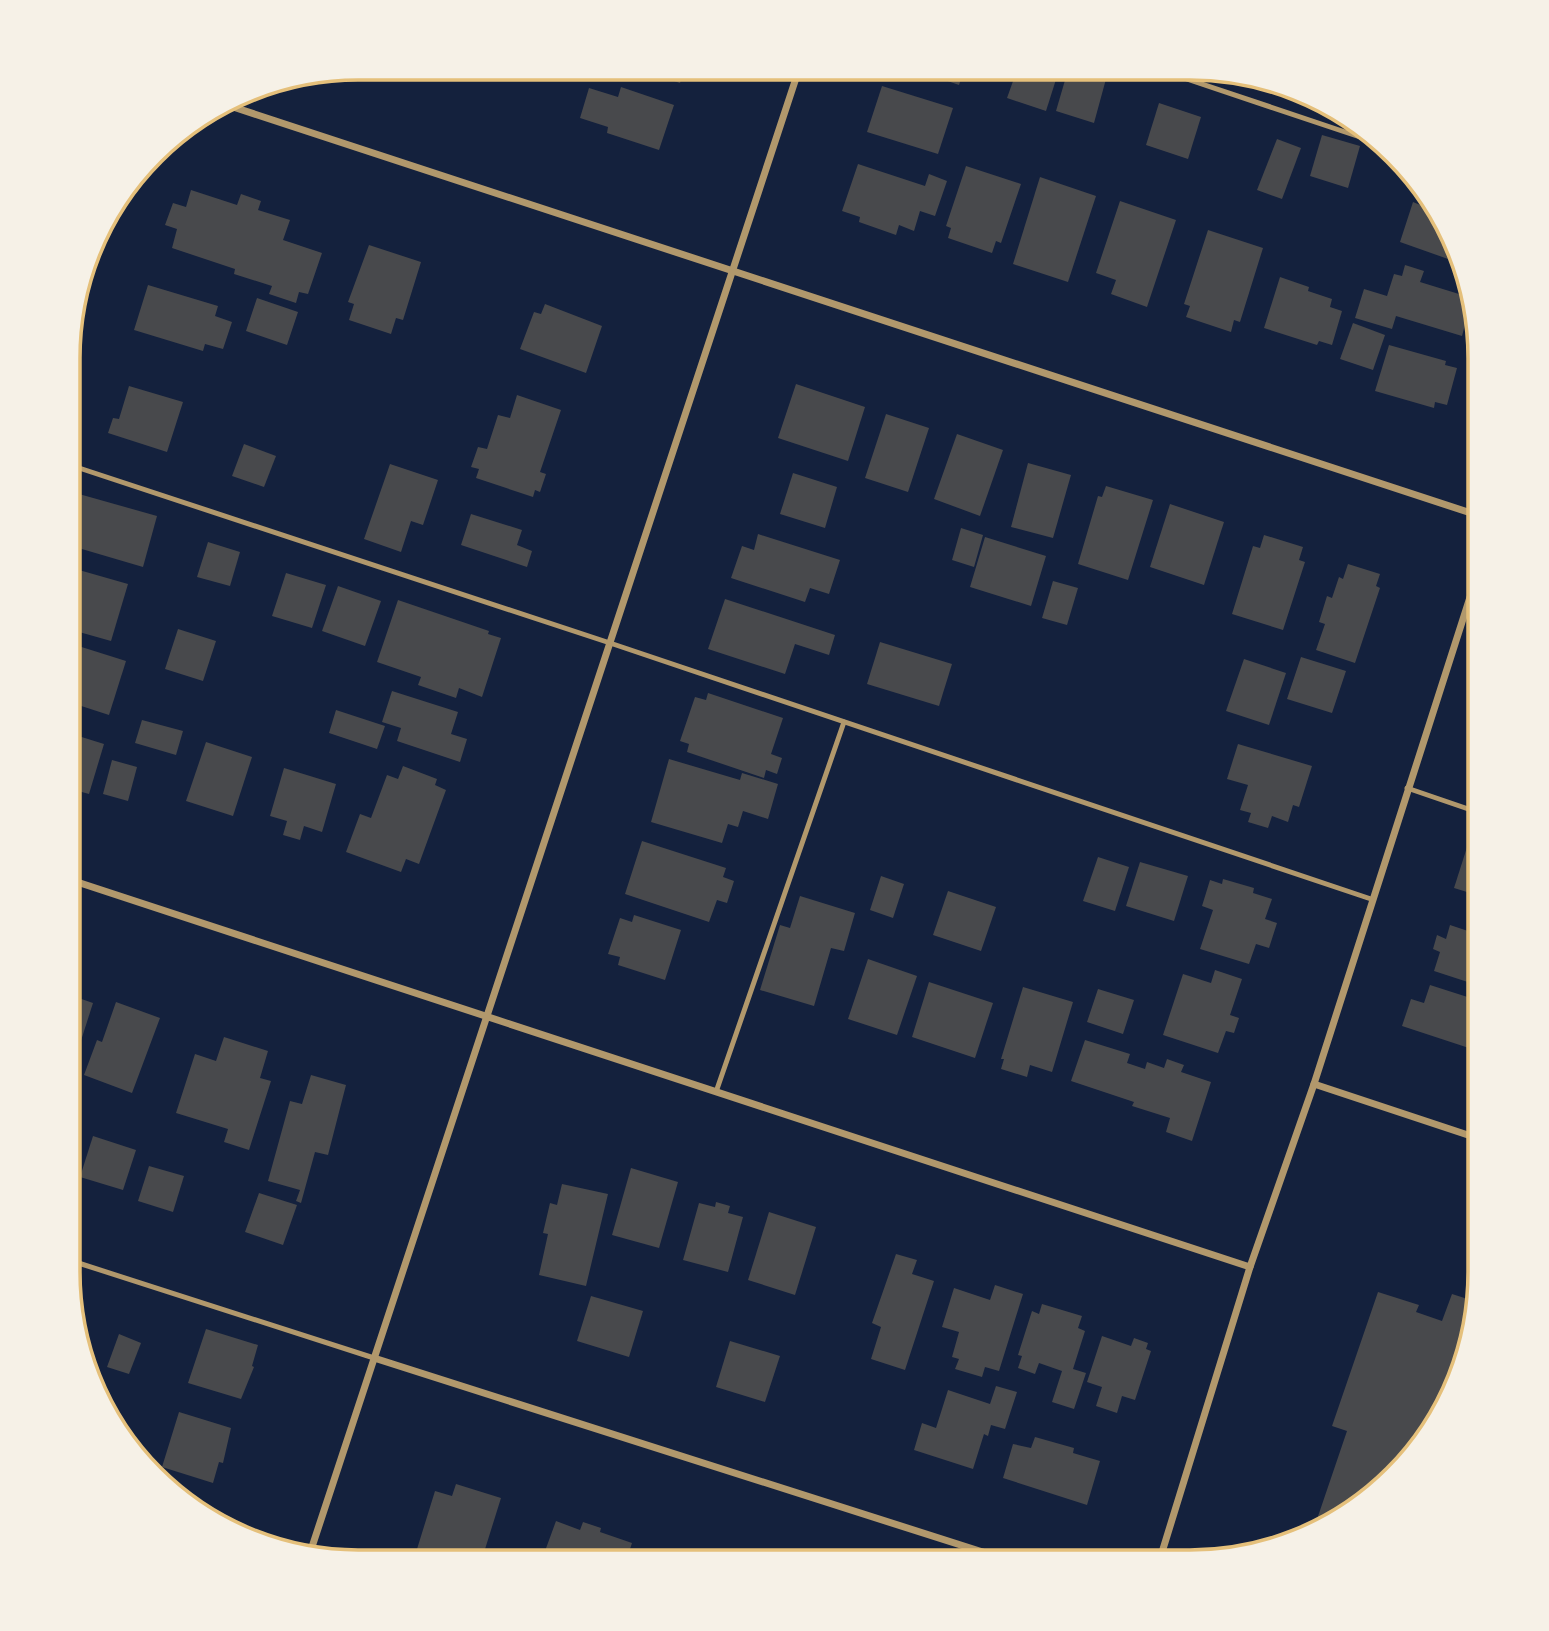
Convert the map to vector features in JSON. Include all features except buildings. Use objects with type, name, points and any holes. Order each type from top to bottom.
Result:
[{"type":"street","points":[[312,1546],[795,80]]},
{"type":"street","points":[[237,108],[1468,512]]},
{"type":"street","points":[[1162,1550],[1250,1267],[1314,1084],[1371,899],[1468,603]]},
{"type":"street","points":[[80,883],[1250,1267]]},
{"type":"street","points":[[1314,1084],[1468,1135]]},
{"type":"street","points":[[374,1359],[976,1550]]},
{"type":"lane","points":[[1190,80],[1357,136]]},
{"type":"lane","points":[[80,468],[1371,899]]},
{"type":"lane","points":[[716,1092],[844,722]]},
{"type":"lane","points":[[1408,788],[1468,809]]},
{"type":"lane","points":[[80,1264],[374,1359]]}]
